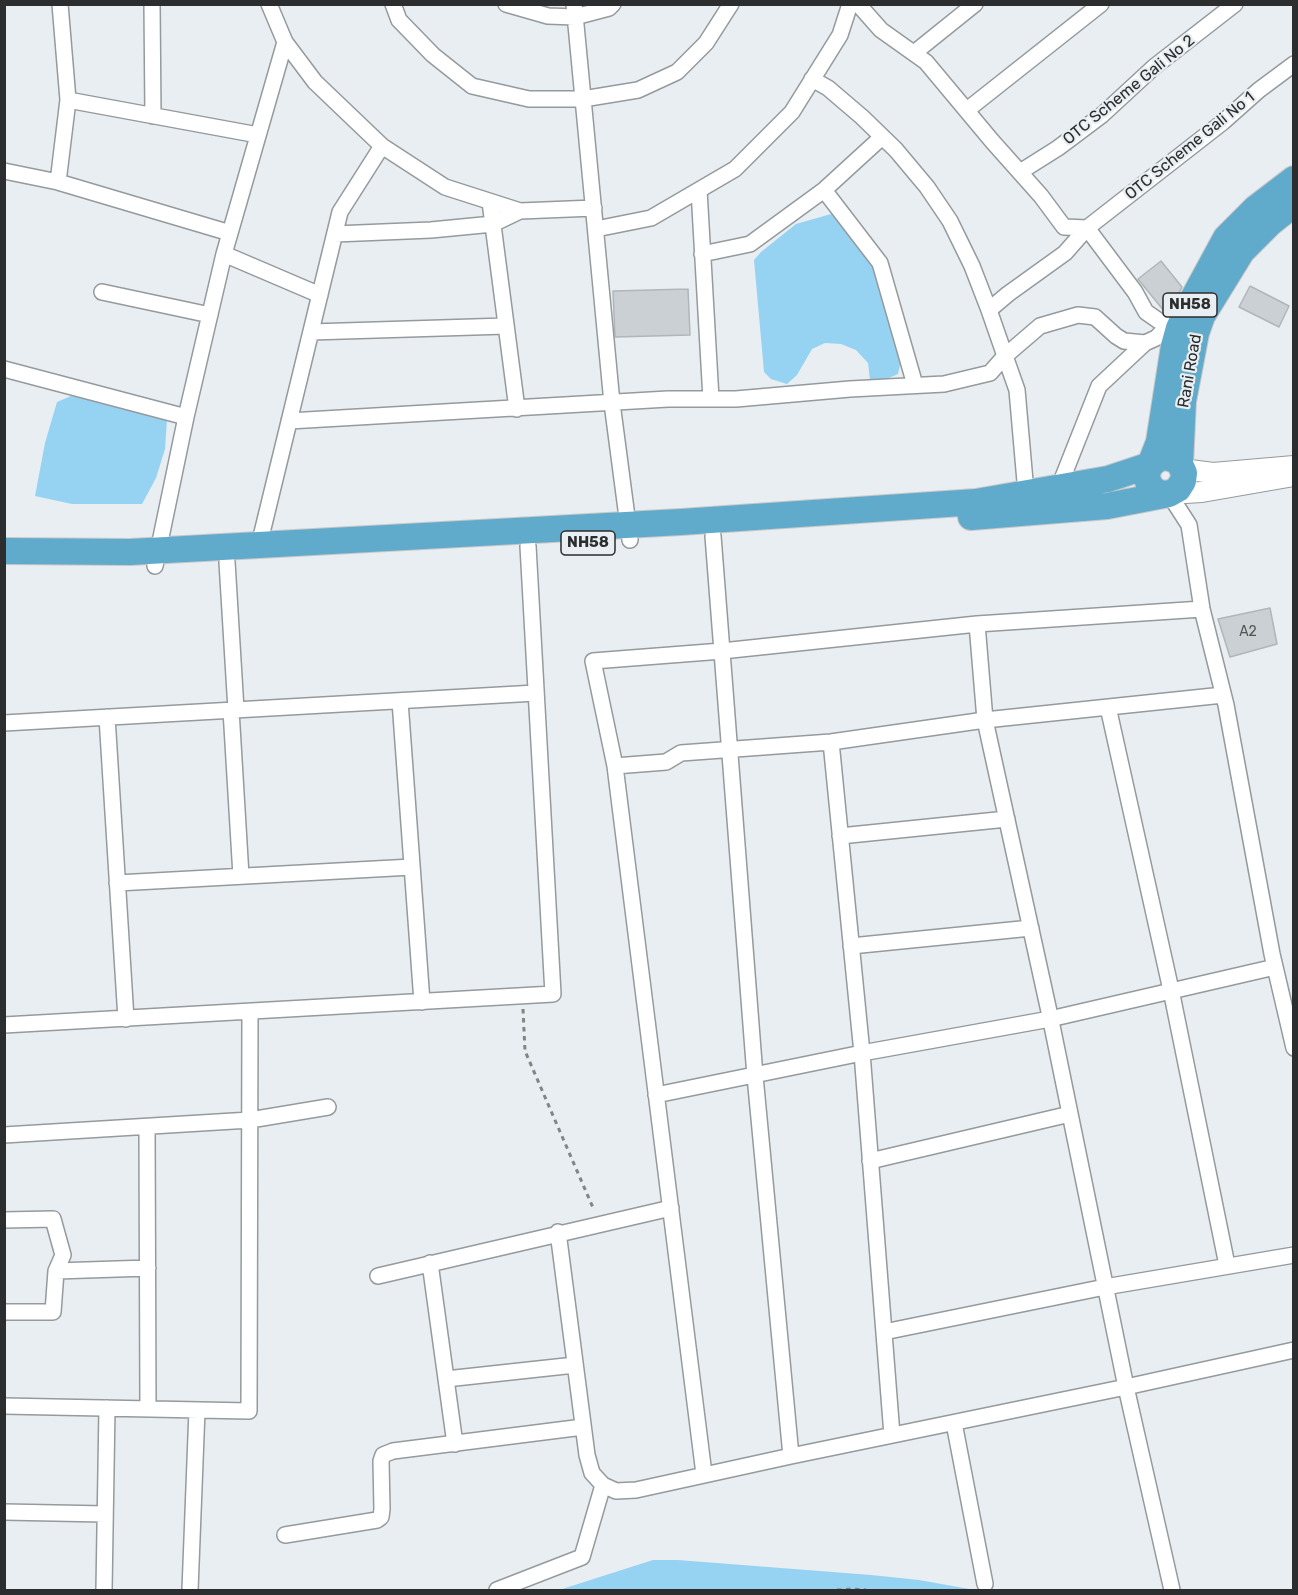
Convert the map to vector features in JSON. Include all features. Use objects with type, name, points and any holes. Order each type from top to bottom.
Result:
[{"type":"highway","name":"NH58","points":[[1150,465],[1160,442],[1174,346],[1188,331],[1226,238],[1256,208],[1293,179]]},
{"type":"highway","name":"Rani Road","points":[[1180,464],[1188,331],[1202,316],[1242,250],[1293,204]]},
{"type":"highway","name":"NH58","points":[[4,551],[156,558],[227,562],[528,546],[629,532],[713,536],[1107,506],[1169,494],[1178,489],[1183,481],[1184,473],[1180,464],[1166,457],[1150,465],[1108,479],[976,502],[629,532],[259,545],[156,558],[4,566]]},
{"type":"highway","points":[[1150,465],[1147,474],[1148,482],[1158,493],[1169,494]]},
{"type":"street","points":[[58,182],[68,100],[60,4]]},
{"type":"street","points":[[152,4],[153,116]]},
{"type":"street","points":[[269,4],[285,42],[315,82],[382,146],[445,187],[520,211],[594,208]]},
{"type":"street","points":[[393,4],[399,20],[426,48],[472,86],[529,99],[583,99],[638,90],[677,72],[706,43],[731,4]]},
{"type":"street","points":[[506,4],[548,16],[609,8],[613,4]]},
{"type":"street","points":[[596,229],[651,218],[735,169],[792,112],[840,35],[850,4]]},
{"type":"street","points":[[858,4],[881,30],[926,62],[1041,196],[1064,227],[1087,228],[1135,292],[1146,312],[1160,321],[1188,331]]},
{"type":"street","points":[[914,53],[975,4]]},
{"type":"street","points":[[967,110],[1101,4]]},
{"type":"street","name":"OTC Scheme Gali No 2","points":[[1020,172],[1058,148],[1102,114],[1216,10],[1235,4]]},
{"type":"street","points":[[575,11],[612,403],[629,532]]},
{"type":"street","points":[[156,558],[224,255],[285,42]]},
{"type":"street","name":"OTC Scheme Gali No 1","points":[[989,310],[1065,253],[1087,228],[1293,64]]},
{"type":"street","points":[[812,79],[836,95],[882,137],[927,188],[950,221],[972,266],[1017,390],[1026,493]]},
{"type":"street","points":[[68,100],[258,135]]},
{"type":"street","points":[[702,254],[750,244],[824,190],[882,137]]},
{"type":"street","points":[[259,545],[340,212],[382,146]]},
{"type":"street","points":[[4,171],[58,182],[230,233]]},
{"type":"street","points":[[699,190],[711,399]]},
{"type":"street","points":[[824,190],[880,263],[915,385]]},
{"type":"street","points":[[490,202],[517,409]]},
{"type":"street","points":[[334,234],[431,230],[493,224],[520,211]]},
{"type":"street","points":[[224,255],[320,295]]},
{"type":"street","points":[[102,292],[210,315]]},
{"type":"street","points":[[289,421],[612,403],[736,399],[850,388],[944,384],[990,373],[1005,356],[1040,326],[1078,315],[1095,316],[1116,336],[1124,340],[1145,343]]},
{"type":"street","points":[[311,332],[506,326]]},
{"type":"street","points":[[1059,487],[1099,386],[1145,343],[1156,338],[1164,330],[1188,331]]},
{"type":"street","points":[[4,369],[186,417]]},
{"type":"street","points":[[1180,464],[1190,470],[1213,473],[1293,466]]},
{"type":"street","points":[[1293,476],[1212,490],[1169,494],[1189,525],[1202,609],[1223,695],[1275,967],[1293,1048]]},
{"type":"street","points":[[713,536],[755,1076],[791,1456]]},
{"type":"street","points":[[4,1025],[554,994],[528,546]]},
{"type":"street","points":[[227,562],[241,876]]},
{"type":"street","points":[[704,1474],[615,766],[593,661],[722,651],[977,624],[1202,609]]},
{"type":"street","points":[[977,624],[985,720],[1126,1387],[1172,1590]]},
{"type":"street","points":[[4,723],[537,693]]},
{"type":"street","points":[[615,766],[666,762],[681,753],[831,742],[985,720],[1223,695]]},
{"type":"street","points":[[400,701],[422,1002]]},
{"type":"street","points":[[1108,707],[1171,990],[1227,1265]]},
{"type":"street","points":[[107,717],[126,1019]]},
{"type":"street","points":[[831,742],[862,1053],[892,1435]]},
{"type":"street","points":[[840,836],[1007,819]]},
{"type":"street","points":[[117,883],[412,867]]},
{"type":"street","points":[[851,946],[1030,928]]},
{"type":"street","points":[[656,1095],[862,1053],[1050,1019],[1275,967]]},
{"type":"street","points":[[4,1406],[249,1411],[250,1012]]},
{"type":"street","points":[[4,1135],[250,1120],[328,1107]]},
{"type":"street","points":[[870,1161],[1070,1114]]},
{"type":"street","points":[[147,1127],[148,1409]]},
{"type":"street","points":[[378,1275],[670,1208]]},
{"type":"street","points":[[4,1220],[52,1219],[63,1255],[56,1271],[52,1312],[4,1312]]},
{"type":"street","points":[[558,1232],[583,1427],[592,1473],[603,1485],[616,1491],[636,1490],[1293,1350]]},
{"type":"street","points":[[884,1332],[1105,1287],[1293,1255]]},
{"type":"street","points":[[429,1263],[455,1444]]},
{"type":"street","points":[[56,1271],[148,1268]]},
{"type":"street","points":[[446,1379],[575,1365]]},
{"type":"street","points":[[104,1590],[107,1408]]},
{"type":"street","points":[[190,1590],[197,1410]]},
{"type":"street","points":[[954,1423],[985,1584]]},
{"type":"street","points":[[285,1535],[377,1520],[381,1517],[381,1461],[383,1455],[393,1451],[583,1427]]},
{"type":"street","points":[[497,1590],[582,1557],[603,1485]]},
{"type":"street","points":[[4,1512],[105,1514]]},
{"type":"path","points":[[522,996],[525,1051],[600,1223]]},
{"type":"path","points":[[837,1590],[852,1588],[866,1590]]},
{"type":"shaded area","points":[[831,214],[855,235],[872,257],[899,338],[898,374],[884,380],[870,380],[868,363],[856,350],[841,344],[825,343],[812,349],[797,375],[787,384],[771,379],[764,372],[754,260],[796,224]]},
{"type":"shaded area","points":[[71,396],[147,410],[167,420],[165,449],[156,478],[142,504],[72,504],[35,496],[45,443],[57,402]]},
{"type":"shaded area","points":[[653,1560],[871,1575],[919,1580],[975,1590],[559,1590]]},
{"type":"building","points":[[1161,261],[1182,287],[1174,303],[1164,311],[1138,279]]},
{"type":"building","points":[[1250,286],[1289,306],[1279,327],[1239,307]]},
{"type":"building","points":[[688,289],[690,335],[615,337],[613,291]]},
{"type":"building","points":[[1270,608],[1277,644],[1230,657],[1218,619]]}]
